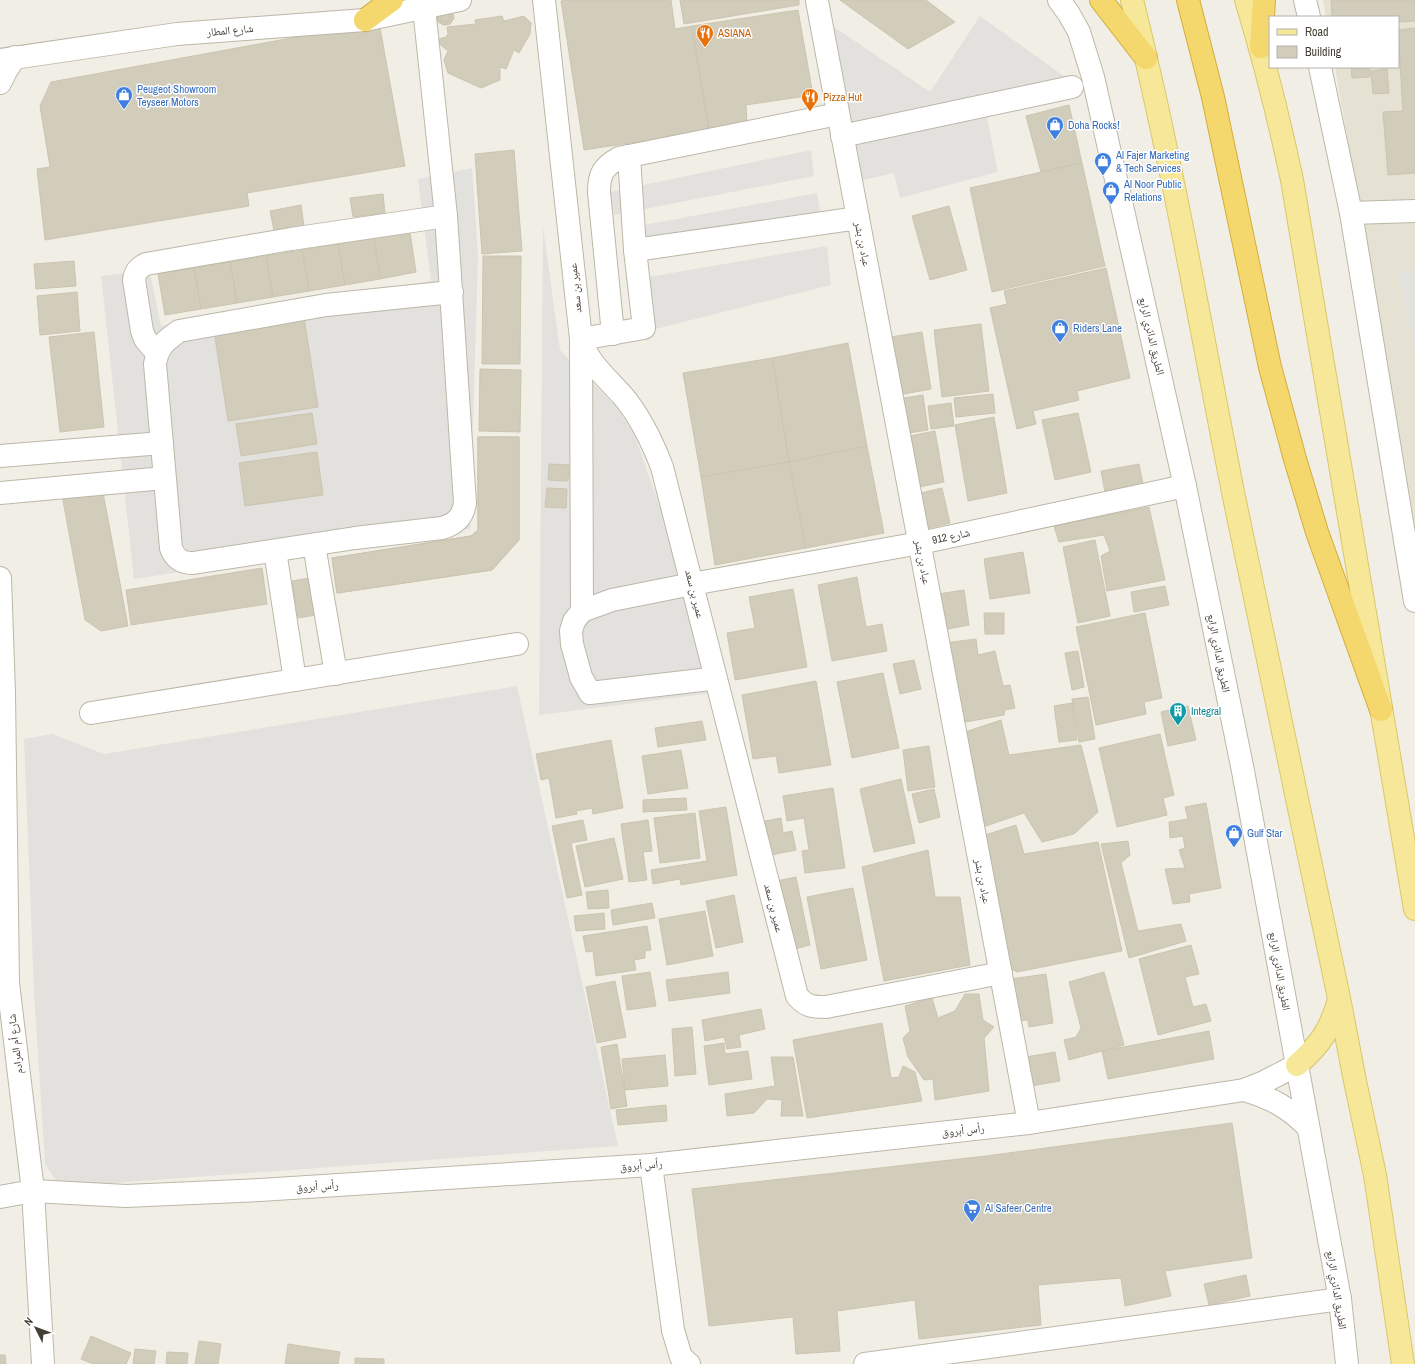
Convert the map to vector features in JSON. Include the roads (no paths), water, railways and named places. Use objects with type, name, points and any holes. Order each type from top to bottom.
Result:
[{"type":"highway","points":[[364,20],[392,0]]},
{"type":"highway","points":[[1101,0],[1146,58]]},
{"type":"highway","points":[[1188,0],[1213,97],[1270,367],[1295,459],[1317,532],[1381,710]]},
{"type":"highway","points":[[1261,47],[1264,0]]},
{"type":"main road","points":[[1132,0],[1146,58],[1235,499],[1339,998],[1354,1081],[1375,1175],[1403,1364]]},
{"type":"main road","points":[[1246,0],[1261,47],[1278,113],[1292,180],[1415,909]]},
{"type":"main road","points":[[1297,1066],[1312,1052],[1325,1036],[1334,1018],[1339,998]]},
{"type":"street","name":"شارع المطار","points":[[8,58],[178,34],[364,20],[460,0]]},
{"type":"street","name":"عمير بن سعد","points":[[544,0],[581,339],[585,351],[592,362],[622,396],[638,418],[652,442],[662,467],[797,996],[803,1003],[812,1007],[826,1007],[1001,973]]},
{"type":"street","name":"الطريق الدائري الرابع","points":[[1059,0],[1079,32],[1092,78],[1185,486],[1243,771],[1340,1299],[1347,1364]]},
{"type":"street","points":[[1305,0],[1309,16]]},
{"type":"street","name":"عباد بن بشر","points":[[817,1],[1030,1123]]},
{"type":"street","points":[[424,8],[446,216],[452,292],[466,503],[464,512],[451,526],[442,528],[355,538],[193,563],[185,563],[178,560],[171,548],[155,364],[157,353],[164,342],[179,331],[326,305],[452,292]]},
{"type":"street","points":[[0,83],[8,58]]},
{"type":"street","points":[[1320,68],[1352,213],[1415,601]]},
{"type":"street","points":[[842,136],[1072,87]]},
{"type":"street","points":[[613,334],[599,192],[599,182],[602,171],[609,163],[619,158],[838,114]]},
{"type":"street","points":[[629,156],[635,250],[644,328],[581,339],[582,611],[574,622],[570,631],[572,644],[581,677],[590,693],[710,679]]},
{"type":"street","points":[[1352,213],[1415,211]]},
{"type":"street","points":[[157,353],[145,339],[142,331],[134,280],[135,274],[139,268],[146,264],[291,239],[446,216]]},
{"type":"street","points":[[635,250],[858,218]]},
{"type":"street","points":[[0,456],[162,443]]},
{"type":"street","points":[[0,493],[164,478]]},
{"type":"street","name":"شارع 912","points":[[582,611],[612,600],[920,543],[1185,486]]},
{"type":"street","points":[[314,545],[336,674]]},
{"type":"street","points":[[274,551],[295,680]]},
{"type":"street","name":"شارع أم المرادم","points":[[0,578],[4,694],[4,984],[33,1191],[43,1364]]},
{"type":"street","points":[[91,713],[517,644]]},
{"type":"street","name":"رأس أبروق","points":[[0,1197],[33,1191],[126,1196],[260,1190],[651,1165],[1030,1123],[1244,1090],[1297,1066]]},
{"type":"street","name":"رأس أبروق","points":[[1244,1090],[1262,1095],[1279,1103],[1295,1113],[1308,1127]]},
{"type":"street","points":[[651,1165],[674,1330],[681,1357],[689,1364]]},
{"type":"street","points":[[865,1364],[1340,1299]]},
{"type":"place","name":"ASIANA","points":[[705,48]]},
{"type":"place","name":"Peugeot Showroom Teyseer Motors","points":[[124,110]]},
{"type":"place","name":"Pizza Hut","points":[[810,112]]},
{"type":"place","name":"Doha Rocks!","points":[[1055,140]]},
{"type":"place","name":"Al Fajer Marketing & Tech Services","points":[[1103,176]]},
{"type":"place","name":"Al Noor Public Relations","points":[[1111,205]]},
{"type":"place","name":"Riders Lane","points":[[1060,343]]},
{"type":"place","name":"Integral","points":[[1178,726]]},
{"type":"place","name":"Gulf Star","points":[[1234,848]]},
{"type":"place","name":"Al Safeer Centre","points":[[972,1223]]}]
